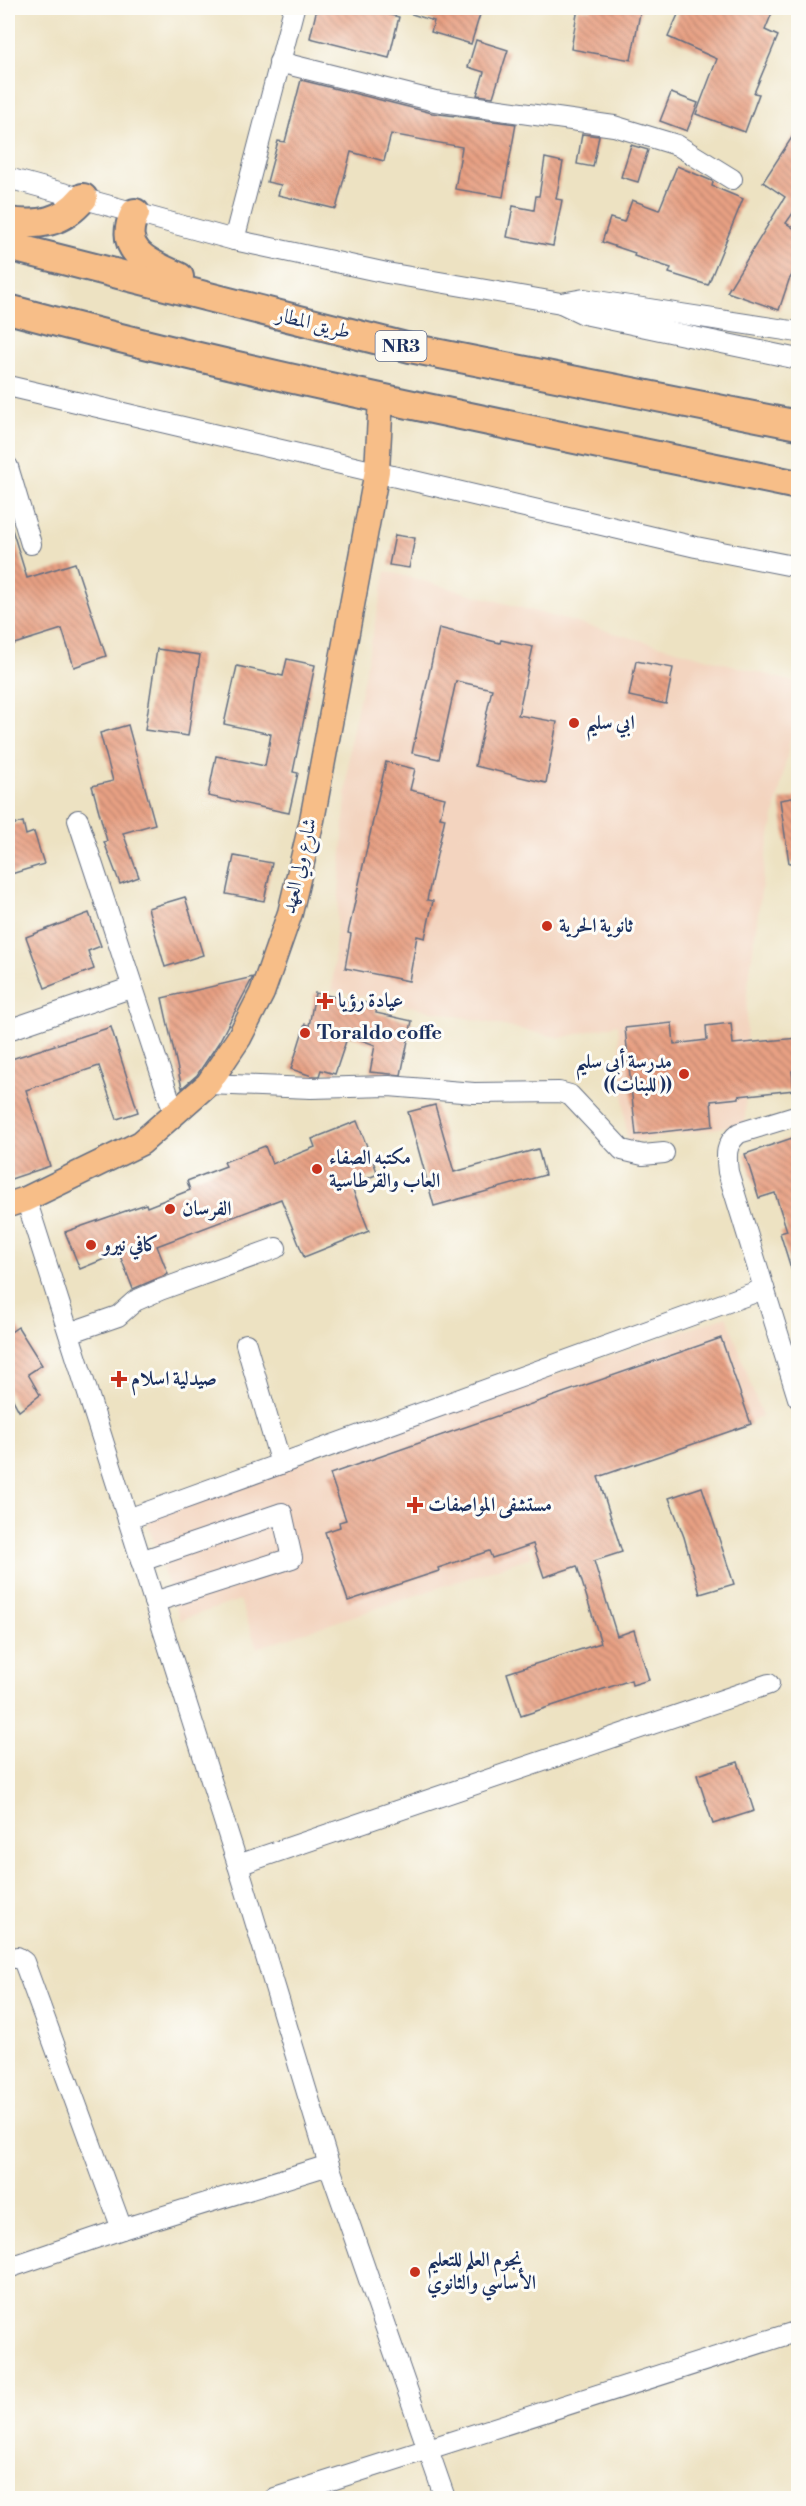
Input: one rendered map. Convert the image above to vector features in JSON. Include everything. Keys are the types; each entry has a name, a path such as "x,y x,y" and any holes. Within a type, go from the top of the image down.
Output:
{"highway":[{"path":"8,222 31,225 55,220 66,214 83,198"},
{"path":"135,213 130,235 135,251 141,258 238,304"},
{"name":"طريق المطار","path":"8,246 410,348 798,425"},
{"path":"8,309 82,329 381,398 798,485"}],"main road":[{"name":"شارع ولي العهد","path":"17,1202 141,1143 208,1084 239,1038 262,993 290,913 312,820 376,471 381,398"}],"street":[{"path":"234,240 294,8"},
{"path":"279,62 435,101 614,126 678,145 732,179"},
{"path":"8,178 234,240 387,273 561,303 584,314 798,359"},
{"path":"561,303 584,299 798,332"},
{"path":"8,386 696,547 798,567"},
{"path":"8,466 31,544"},
{"path":"78,820 174,1113"},
{"path":"8,1030 133,987"},
{"path":"208,1084 311,1088 389,1086 474,1093 558,1092 570,1095 622,1150 643,1155 664,1153"},
{"path":"798,1115 739,1133 731,1139 725,1153 728,1172 764,1289 794,1369 798,1398"},
{"path":"17,1202 69,1333 238,1865 329,2164 445,2499"},
{"path":"69,1333 118,1316 135,1301 160,1290 276,1248"},
{"path":"128,1519 764,1289"},
{"path":"246,1344 281,1464"},
{"path":"141,1561 282,1513 292,1558 154,1602"},
{"path":"238,1865 769,1684"},
{"path":"8,1959 16,1957 24,1962 122,2229"},
{"path":"8,2268 122,2229 329,2164"},
{"path":"275,2499 798,2331"}],"shaded area":[{"path":"386,571 798,683 798,704 766,855 747,993 745,1124 627,1142 618,1024 561,1038 332,990 350,743"},
{"path":"727,1316 762,1417 517,1511 531,1557 257,1648 240,1600 180,1620 145,1516"}],"building":[{"path":"317,8 363,8 399,17 389,58 310,38"},
{"path":"402,8 482,8 471,44 431,32 434,21 402,11"},
{"path":"578,8 590,10 590,8 641,8 631,60 571,49"},
{"path":"681,8 774,8 765,30 778,36 754,93 759,94 745,132 696,114 717,59 668,37"},
{"path":"476,40 508,50 493,97 477,95 484,72 468,67"},
{"path":"301,80 432,113 516,124 503,197 455,189 462,147 391,134 384,161 351,152 336,209 278,195 281,185 267,182 278,141 285,142"},
{"path":"671,93 698,103 687,131 660,121"},
{"path":"798,128 798,206 786,223 798,231 798,265 789,280 779,310 727,292 785,197 763,182"},
{"path":"582,134 599,136 593,167 577,164"},
{"path":"631,145 648,150 638,182 621,177"},
{"path":"545,158 563,162 556,199 562,200 553,246 507,237 513,206 534,210 536,196 539,196"},
{"path":"677,166 712,181 712,186 743,199 708,285 669,273 671,268 634,256 635,253 602,242 610,218 624,222 632,200 659,210"},
{"path":"8,526 11,526 27,578 75,563 106,656 74,667 62,629 8,646"},
{"path":"395,535 415,538 409,568 389,565"},
{"path":"439,628 500,643 501,640 533,647 518,715 557,722 546,783 475,766 492,689 456,681 439,759 412,753"},
{"path":"157,649 200,655 188,736 145,730"},
{"path":"287,659 315,665 293,772 298,773 289,813 208,796 216,756 265,766 271,734 224,724 237,666 283,676"},
{"path":"636,661 673,668 666,704 629,696"},
{"path":"128,725 155,824 123,833 139,877 120,884 104,842 107,841 92,786 113,781 100,733"},
{"path":"386,762 415,769 410,790 445,798 440,817 445,818 427,900 433,901 425,938 417,936 409,981 345,968 351,934 348,933"},
{"path":"798,797 798,863 789,863 780,800"},
{"path":"23,822 26,835 34,832 44,864 8,875 8,826"},
{"path":"234,856 272,863 264,901 226,894"},
{"path":"185,897 203,955 165,967 148,908"},
{"path":"89,913 101,946 88,951 94,969 45,988 26,937"},
{"path":"253,977 219,1042 197,1075 182,1088 162,998"},
{"path":"315,993 377,1005 376,1013 412,1021 401,1075 370,1072 375,1045 348,1035 335,1074 321,1070 319,1076 312,1076 291,1069 305,1024 309,1026"},
{"name":"مدرسة أبي سليم ((للبنات ))","path":"672,1023 674,1044 707,1040 706,1026 731,1023 733,1044 798,1038 798,1070 792,1071 794,1090 711,1101 713,1126 636,1135 625,1028"},
{"path":"111,1027 138,1112 117,1119 99,1066 26,1090 50,1166 8,1180 8,1060"},
{"path":"435,1105 454,1172 538,1149 545,1175 434,1206 408,1112"},
{"path":"357,1121 378,1174 351,1185 369,1231 304,1257 281,1199 157,1246 168,1274 133,1289 119,1253 80,1269 65,1232 146,1204 147,1207 190,1190 187,1181 226,1166 224,1162 265,1146 272,1164 315,1147 312,1139"},
{"path":"798,1136 798,1280 795,1281 780,1233 787,1231 775,1193 759,1198 745,1154"},
{"path":"18,1327 42,1365 28,1374 40,1395 19,1411 8,1390 8,1334"},
{"path":"721,1338 751,1424 598,1477 622,1552 594,1561 617,1636 634,1630 649,1680 632,1685 631,1680 521,1716 507,1673 601,1643 577,1566 544,1577 533,1544 492,1558 489,1551 438,1568 439,1571 348,1601 325,1532 340,1527 339,1522 346,1520 330,1474"},
{"path":"702,1487 734,1584 700,1594 684,1537 669,1498"},
{"path":"738,1762 754,1811 713,1824 697,1775"}],"place":[{"name":"ابي سليم","path":"574,723"},
{"name":"ثانوية الحرية","path":"547,926"},
{"name":"عيادة رؤيا","path":"325,1001"},
{"name":"Toraldo coffe","path":"305,1033"},
{"name":"مدرسة أبي سليم ((للبنات ))","path":"684,1074"},
{"name":"مكتبه الصفاء العاب والقرطاسية","path":"317,1169"},
{"name":"الفرسان","path":"170,1209"},
{"name":"كافي نيرو","path":"91,1245"},
{"name":"صيدلية اسلام","path":"119,1379"},
{"name":"مستشفى المواصفات","path":"415,1505"},
{"name":"نجوم العلم للتعليم الأساسي والثانوي","path":"415,2272"}]}
